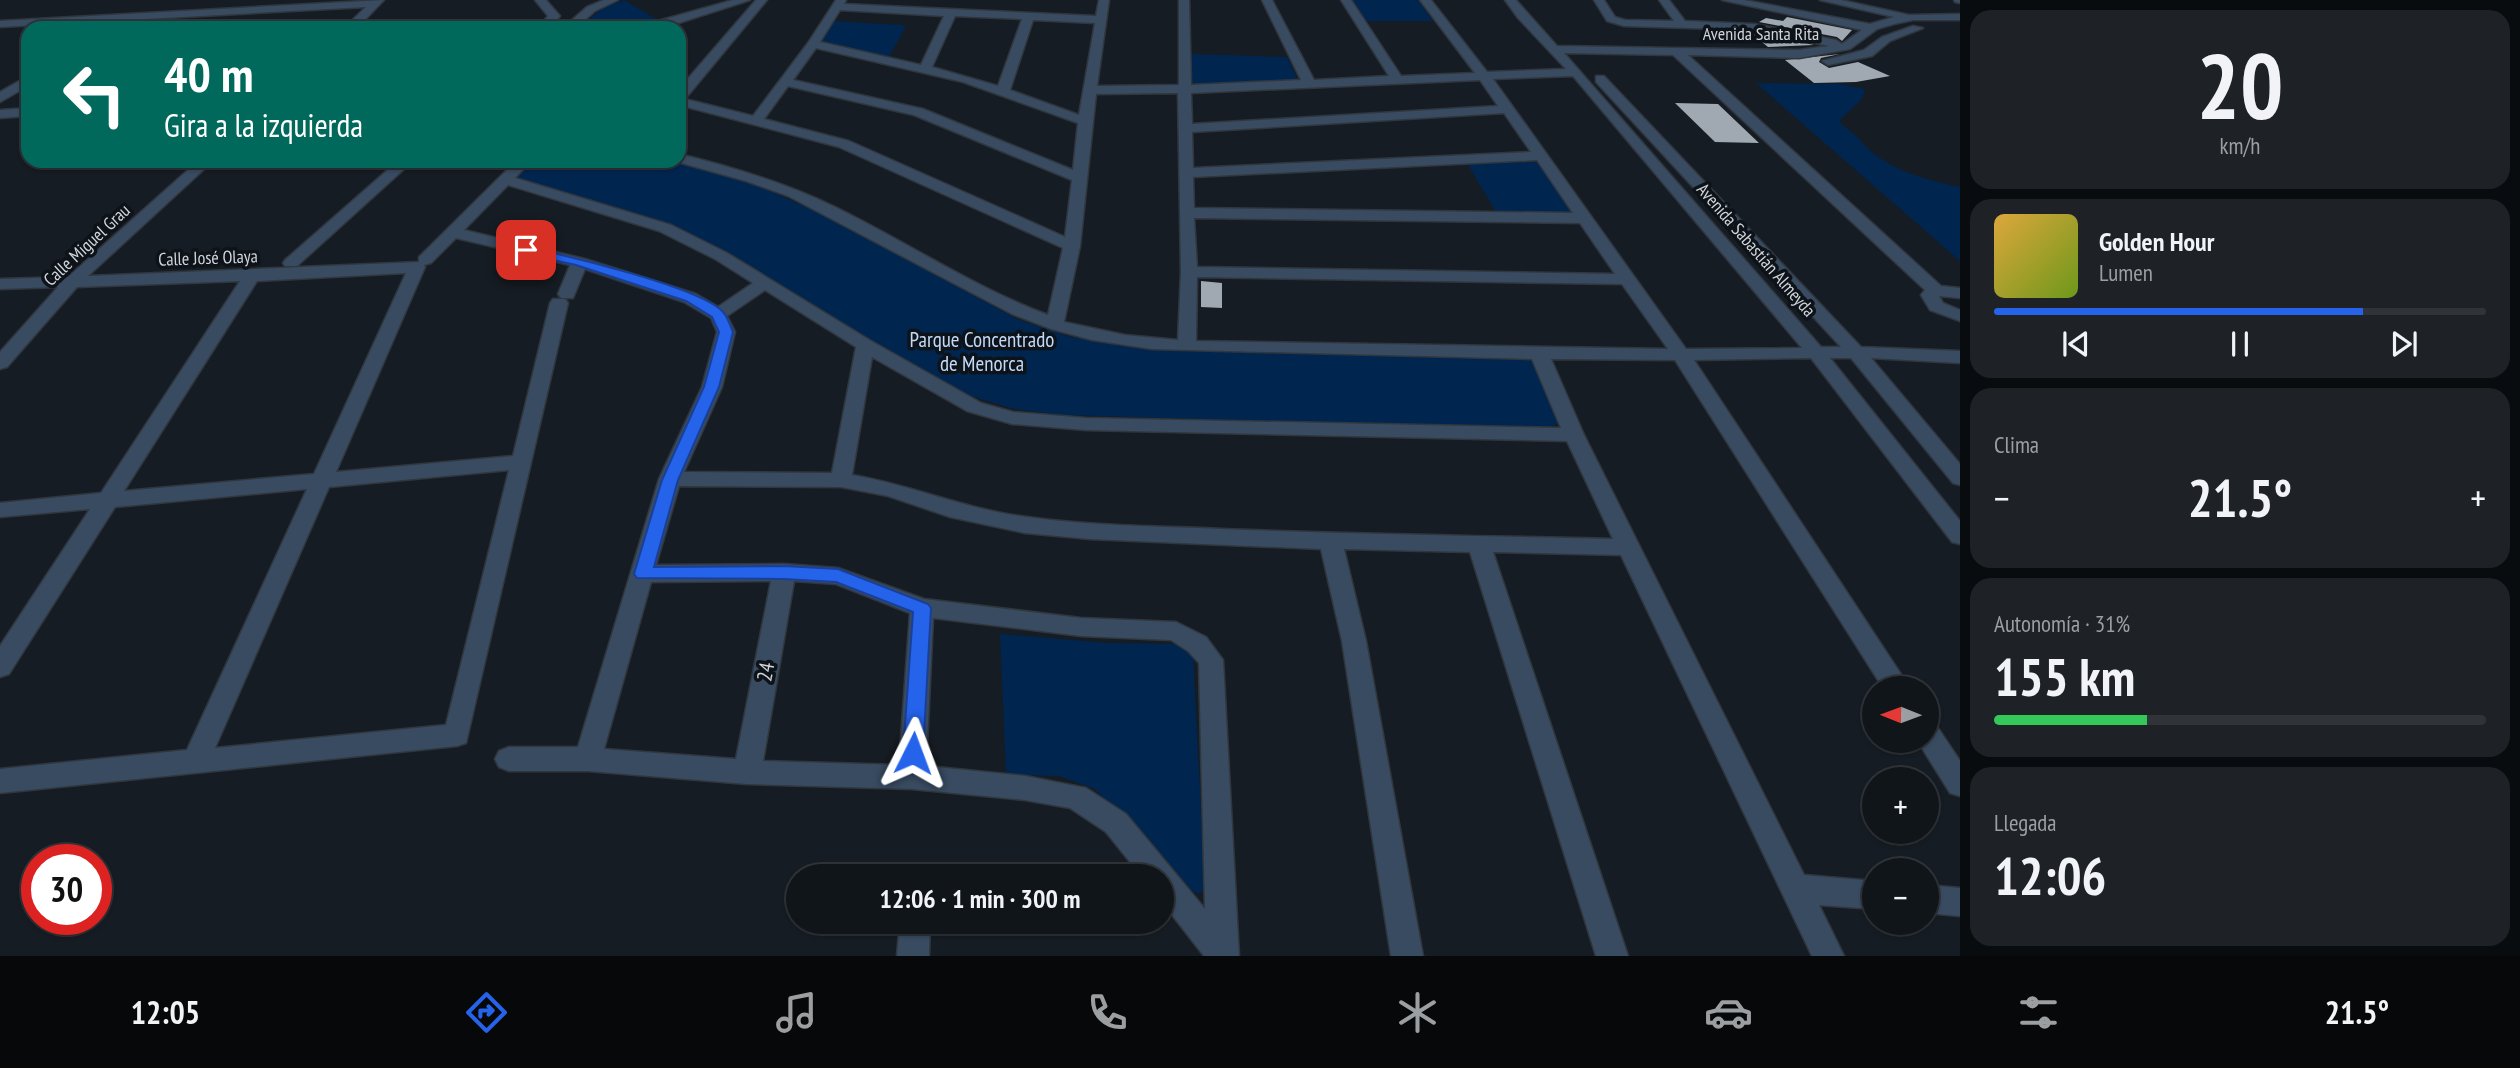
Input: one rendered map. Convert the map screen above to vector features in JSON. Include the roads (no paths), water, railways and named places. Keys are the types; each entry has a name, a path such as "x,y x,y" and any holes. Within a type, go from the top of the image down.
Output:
{"street":[{"path":"540,0 554,16 550,21"},
{"path":"577,21 591,9 613,0"},
{"path":"1055,324 1072,246 1085,121 1092,90 1104,0"},
{"path":"1184,0 1188,344"},
{"path":"1267,0 1309,83"},
{"path":"1346,0 1398,80"},
{"path":"1425,0 1508,109 1681,355 1890,676"},
{"name":"Avenida Sabastián Almeyda","path":"1510,0 1568,56 1855,351 1960,478"},
{"path":"1599,0 1615,21 1754,27 1868,53"},
{"path":"1664,0 1682,25"},
{"path":"1825,0 1913,17"},
{"path":"54,21 378,1"},
{"path":"357,21 378,1"},
{"path":"1730,1 1754,27"},
{"path":"1730,1 1871,29"},
{"path":"669,21 750,2"},
{"path":"686,89 750,2"},
{"path":"756,121 839,4 951,13 1101,20"},
{"path":"119,21 141,6"},
{"path":"926,68 951,13"},
{"path":"1003,90 1028,16"},
{"name":"Avenida Santa Rita","path":"1092,90 1185,89 1484,76 1568,56 1771,55 1826,52 1846,47 1871,29 1913,17 1960,17"},
{"path":"0,24 21,23"},
{"name":"Avenida Santa Rita","path":"1681,56 1816,62 1845,60 1868,53 1886,39 1907,30 1960,24"},
{"name":"Avenida Sabastián Almeyda","path":"1559,35 1568,56 1818,355 1960,536"},
{"path":"813,44 926,68 1003,90 1085,121"},
{"path":"1681,56 1936,291 1960,293"},
{"path":"786,82 918,112 1080,179"},
{"path":"0,98 21,84"},
{"path":"686,101 844,144 1072,246"},
{"path":"1185,128 1508,109"},
{"path":"0,114 21,112"},
{"path":"1185,173 1541,156"},
{"path":"686,160 743,174 794,193 1024,314 1098,336 1188,344 1539,353 1818,355 1855,351 1960,357"},
{"name":"Calle Miguel Grau","path":"0,363 71,283 198,168"},
{"path":"291,263 398,168"},
{"path":"195,763 421,263 517,168"},
{"path":"506,180 665,228 721,256 864,345 974,407 1012,418 1086,424 1574,435"},
{"path":"1186,213 1583,218"},
{"path":"451,232 579,262 690,298 718,314 726,332 712,387 670,480 588,759"},
{"path":"0,781 457,735 563,299 579,262"},
{"name":"Calle José Olaya","path":"0,284 252,276 421,263"},
{"path":"1189,272 1627,279"},
{"path":"0,667 252,276"},
{"path":"718,314 763,284"},
{"path":"1936,291 1930,295 1936,306 1960,316"},
{"path":"841,480 864,345"},
{"path":"1539,353 1574,435 1828,956"},
{"path":"0,510 522,461"},
{"path":"670,480 841,480 891,489 950,510 1025,525 1090,531 1331,541 1629,547"},
{"path":"1331,541 1354,641 1407,956"},
{"path":"1479,545 1612,956"},
{"path":"643,574 784,572 838,576 922,608 1081,627 1176,631 1197,644 1211,660 1222,955"},
{"name":"24","path":"747,772 784,572"},
{"path":"912,777 922,608"},
{"path":"1939,752 1960,784"},
{"path":"509,759 588,759 747,772 912,777 1076,796 1116,823 1151,864"},
{"path":"1797,889 1862,894"},
{"path":"1174,893 1222,955"},
{"path":"1939,900 1960,901"},
{"path":"913,956 914,934"}],"park label":[{"name":"Parque Concentrado de Menorca","path":"982,352"}]}
